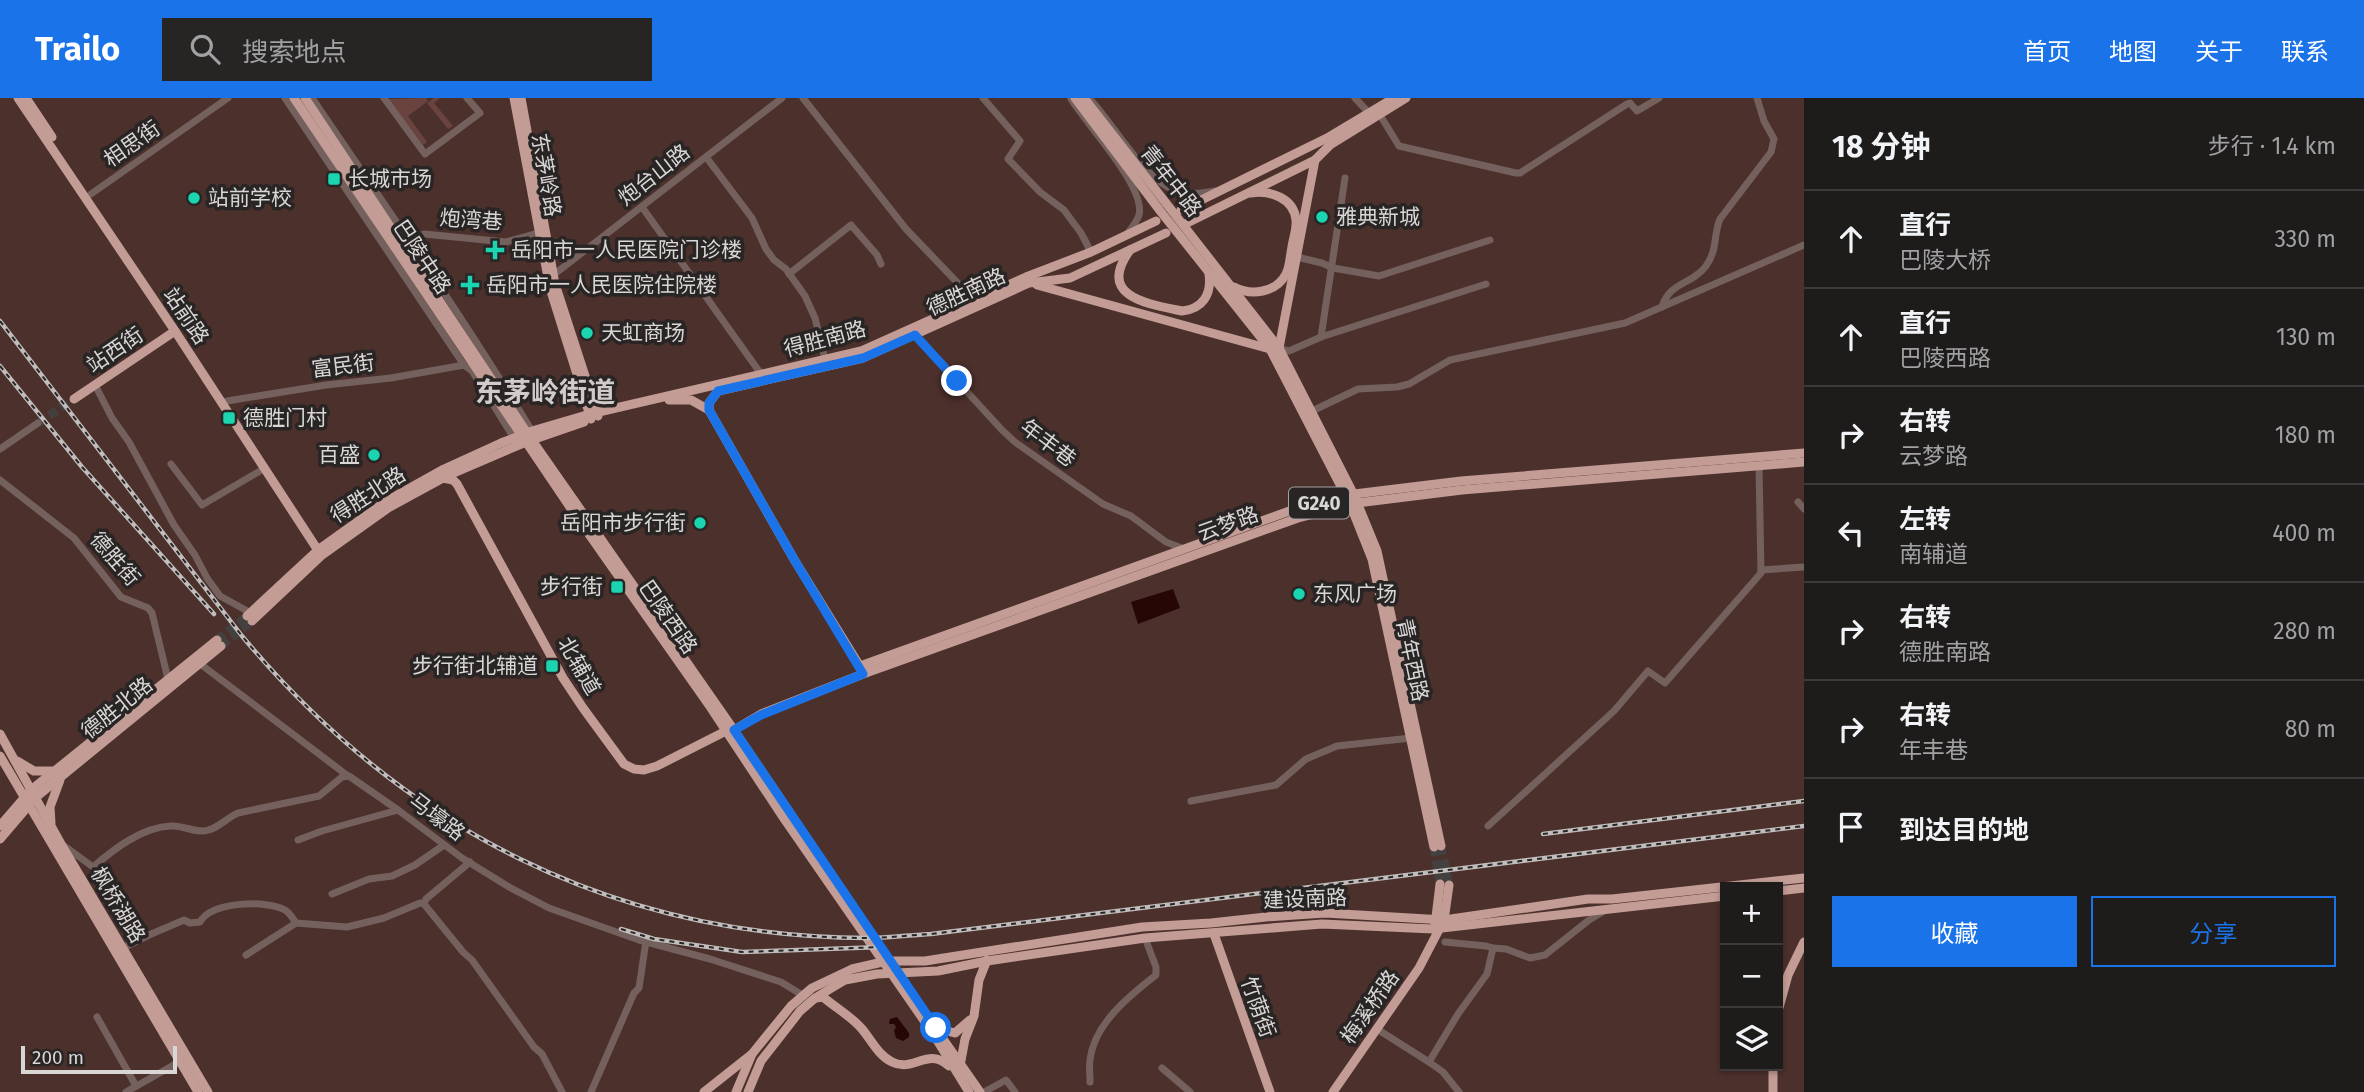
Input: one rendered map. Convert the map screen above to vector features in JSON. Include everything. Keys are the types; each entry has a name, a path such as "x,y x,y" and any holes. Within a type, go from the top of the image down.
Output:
{"main road":[{"name":"站前路","path":"18,98 322,551"},
{"name":"站前路","path":"26,98 227,401 322,551"},
{"name":"巴陵中路","path":"294,98 526,436"},
{"name":"巴陵中路","path":"304,98 407,245 526,436"},
{"name":"东茅岭路","path":"514,98 539,233 594,416"},
{"name":"东茅岭路","path":"521,98 551,277"},
{"name":"青年中路","path":"1073,98 1209,273"},
{"path":"1181,210 1326,138 1394,98"},
{"path":"1187,223 1315,160 1331,145 1406,98"},
{"name":"青年中路","path":"1092,99 1229,285"},
{"path":"1029,283 1274,348 1297,257 1315,160"},
{"path":"1229,285 1255,293 1264,292 1281,281 1287,273 1296,225 1290,205 1278,196 1259,192 1242,195"},
{"name":"得胜南路","path":"443,478 526,436 594,416 861,351 1026,277 1091,253 1156,221"},
{"name":"德胜南路","path":"709,410 709,403 718,391 863,358 1029,283 1070,278 1166,233"},
{"path":"1130,250 1119,268 1121,288 1133,299 1157,306 1182,311 1196,308 1206,299 1210,288 1209,273"},
{"name":"青年西路","path":"1209,273 1274,348 1352,499 1372,559 1438,847 1377,551 1352,499 1310,412 1274,348 1229,285"},
{"name":"站西街","path":"74,399 175,331"},
{"name":"得胜南路","path":"594,416 678,398 691,400 709,410"},
{"path":"709,410 795,561 862,670"},
{"name":"得胜北路","path":"250,617 322,551 385,502 468,458 501,443 526,436"},
{"name":"巴陵西路","path":"526,436 730,731 958,1069"},
{"name":"G240","path":"862,670 1295,509 1461,481 1804,453"},
{"path":"457,484 457,478 468,458"},
{"name":"云梦路","path":"730,731 862,670 1352,499 1804,462"},
{"path":"431,476 453,480 457,484"},
{"path":"322,551 388,508 443,478"},
{"name":"北辅道","path":"457,484 563,678 624,764 634,769 651,768 730,731"},
{"name":"德胜北路","path":"30,798 199,663 219,643 169,679"},
{"path":"51,825 50,807 58,774 169,679"},
{"name":"枫桥湖路","path":"0,734 30,798 186,1066 208,1092"},
{"name":"枫桥湖路","path":"0,755 51,825 123,948 198,1092"},
{"path":"13,758 34,771 58,774"},
{"path":"0,826 30,798"},
{"path":"0,839 30,798"},
{"name":"建设南路","path":"752,1054 791,1006 813,988 852,969 887,961 925,961 1142,927 1266,917 1325,914 1439,924 1588,899 1612,900 1804,878"},
{"path":"1439,924 1445,885"},
{"path":"1783,890 1804,888"},
{"name":"建设南路","path":"747,1092 761,1061 800,1012 815,998 845,980 877,974 938,971 987,961 1145,938 1322,924 1439,924 1720,897"},
{"name":"梅溪桥路","path":"1333,1092 1419,968 1439,924"},
{"name":"竹荫街","path":"1214,934 1270,1092"},
{"path":"1779,1008 1788,975 1804,942"},
{"path":"969,1092 958,1069 974,1016 979,980 987,961 986,950"},
{"path":"815,998 823,997 861,1028 879,1052 892,1063 906,1066 929,1058 942,1059 958,1069 982,1092"},
{"path":"906,1066 930,1049 934,1030 955,1032 974,1016"},
{"path":"704,1092 752,1054"},
{"path":"736,1092 752,1054"},
{"path":"1773,1071 1773,1092"}],"street":[{"name":"相思街","path":"91,194 228,98"},
{"path":"285,98 503,420 507,432 501,443"},
{"path":"312,98 407,245"},
{"path":"381,99 425,153 480,113 467,98"},
{"name":"炮台山路","path":"551,277 782,98"},
{"path":"803,98 906,229 974,300"},
{"path":"984,98 1020,141 1008,159 1040,192 1064,209 1091,253"},
{"path":"1073,98 1085,121 1128,177 1138,196 1139,215 1127,236"},
{"path":"1355,98 1369,113"},
{"path":"1380,115 1399,146 1520,173 1627,104 1630,103 1637,111 1659,98"},
{"path":"1662,307 1670,291 1702,272 1716,245 1716,231 1720,219 1771,152 1774,139 1764,121 1757,98"},
{"path":"1092,99 1159,181 1179,192 1188,193 1200,194 1226,188"},
{"path":"330,152 332,167"},
{"path":"706,157 752,218 765,249 805,296 815,318 825,359"},
{"path":"1321,337 1345,178"},
{"path":"354,201 356,190"},
{"path":"642,207 761,374"},
{"path":"789,274 850,225 877,255 881,264"},
{"name":"炮湾巷","path":"407,245 424,234 506,242 539,233"},
{"path":"1297,257 1322,262 1333,268 1379,276 1490,240"},
{"path":"1310,412 1358,389 1409,384 1450,360 1615,326 1804,245"},
{"path":"1274,348 1290,351 1321,337 1486,284"},
{"name":"年丰巷","path":"915,335 1015,442 1104,504 1131,516 1166,542 1184,549"},
{"name":"富民街","path":"227,401 464,365"},
{"path":"95,385 174,525 220,596 250,617"},
{"path":"503,420 526,436"},
{"path":"0,449 38,423"},
{"path":"171,464 202,505 265,468"},
{"path":"1488,826 1614,712 1648,671 1665,683 1761,573 1759,466"},
{"name":"德胜街","path":"0,481 74,538 121,597 148,608 152,613 169,679"},
{"path":"1760,570 1804,567"},
{"name":"马壕路","path":"199,663 444,845 509,887 550,908 646,942 781,982 804,996"},
{"path":"1191,801 1276,785 1307,759 1337,746 1411,738"},
{"path":"61,844 93,867 130,839 171,826 205,831 238,813 319,796 342,777 349,776"},
{"path":"298,840 398,810"},
{"path":"332,894 369,879 391,876 415,865 444,845"},
{"path":"424,904 426,899 470,862"},
{"path":"246,955 296,923 347,927 384,918 420,903 424,904 463,953 472,960 534,1047 542,1054 562,1092"},
{"path":"123,948 184,920 190,923 200,922 203,917 228,905 285,910 296,923"},
{"path":"1445,942 1506,949 1530,958 1545,955 1605,909"},
{"path":"1090,1082 1090,1060 1098,1035 1122,1004 1156,975 1156,967 1145,938"},
{"path":"591,1092 634,993 639,988 646,942"},
{"path":"1429,1062 1458,1014 1487,974 1493,948"},
{"path":"97,1017 136,1086"},
{"path":"1377,1029 1443,1072 1459,1092"},
{"path":"126,1092 186,1066"},
{"path":"1162,1068 1190,1092"},
{"path":"982,1092 1006,1080 1015,1092"}],"shaded area":[{"path":"0,98 1804,98 1804,1092 0,1092"},
{"path":"426,98 428,101 408,116 427,142 423,145 388,99"},
{"path":"434,98 440,98 434,103 453,126 448,129 427,103"},
{"path":"1173,589 1180,608 1138,624 1131,602"},
{"path":"897,1017 909,1033 909,1037 903,1041 896,1038 894,1024 889,1024 890,1019"}],"tunnel":[{"path":"38,423 74,399"},
{"path":"217,640 247,616"},
{"path":"221,646 252,621"},
{"path":"1441,846 1449,885"},
{"path":"1434,847 1440,884"}],"railway":[{"path":"0,321 242,636 305,704 372,764 444,816 520,859 601,893 685,918 774,933 867,938 931,934 1804,826"},
{"path":"0,366 82,467 214,614"},
{"path":"1543,834 1804,801"},
{"path":"621,929 654,939 742,952 882,947"}],"place":[{"name":"长城市场","path":"334,179"},
{"name":"站前学校","path":"194,198"},
{"name":"雅典新城","path":"1322,217"},
{"name":"岳阳市一人民医院门诊楼","path":"495,250"},
{"name":"岳阳市一人民医院住院楼","path":"470,285"},
{"name":"天虹商场","path":"587,333"},
{"name":"德胜门村","path":"229,418"},
{"name":"百盛","path":"374,455"},
{"name":"岳阳市步行街","path":"700,523"},
{"name":"步行街","path":"617,587"},
{"name":"东风广场","path":"1299,594"},
{"name":"步行街北辅道","path":"552,666"}],"district":[{"name":"东茅岭街道","path":"545,392"}],"route":[{"path":"936,1028 734,730 761,715 863,674 740,467 709,410 709,403 718,391 863,358 915,335 957,381"}]}
